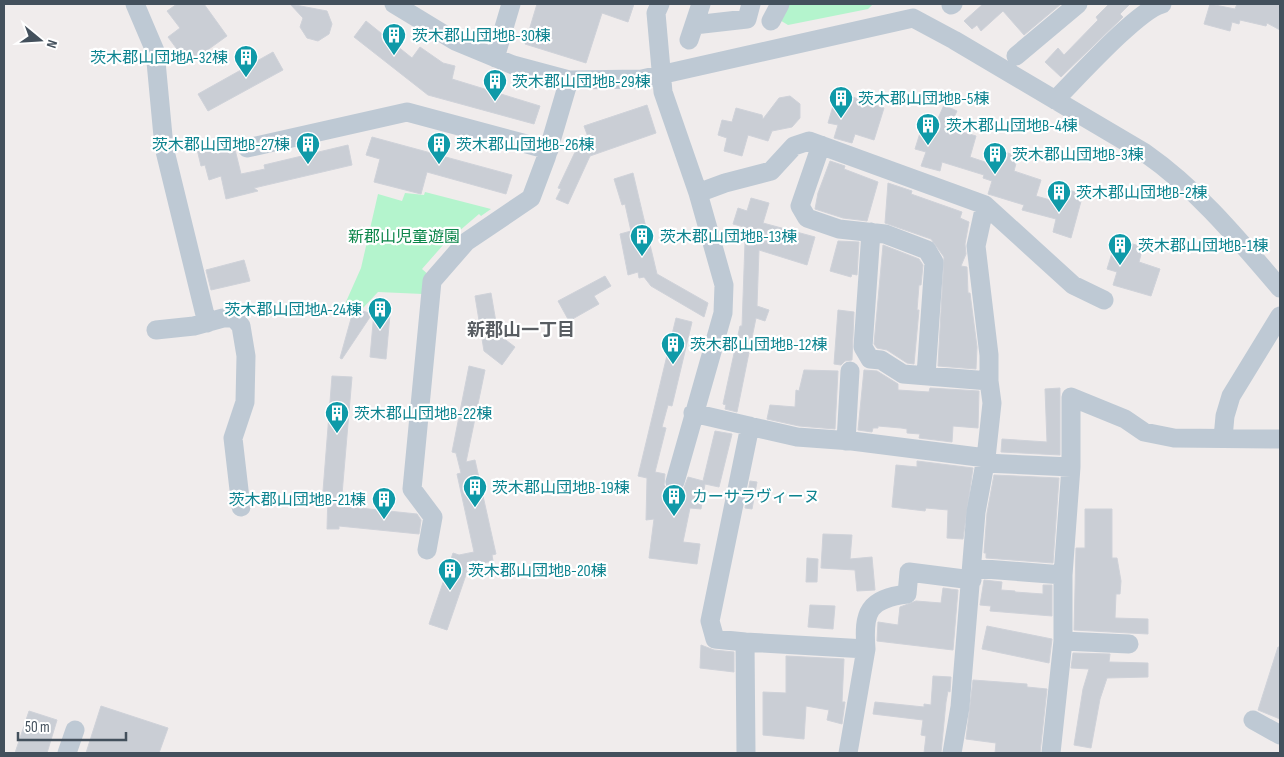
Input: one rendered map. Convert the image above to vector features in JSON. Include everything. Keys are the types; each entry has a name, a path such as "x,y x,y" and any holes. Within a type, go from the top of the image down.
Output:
{"street":[{"path":"135,4 155,51 164,147 207,322"},
{"path":"394,4 455,42 512,65 569,80 642,79 913,11 1055,100 1145,153 1172,172 1222,221 1280,288"},
{"path":"495,58 512,4"},
{"path":"660,4 656,13 663,92 698,193 724,285 722,313 675,482"},
{"path":"701,4 691,32 746,19 751,4"},
{"path":"771,21 780,4"},
{"path":"1016,56 1078,4"},
{"path":"1055,100 1154,5"},
{"path":"427,550 433,517 412,489 432,280 466,242 531,198 549,150 569,80"},
{"path":"247,148 407,112 549,150"},
{"path":"698,193 724,183 771,171 794,146 809,141 985,205 1073,285 1104,300"},
{"path":"821,146 800,206 807,218 840,229 885,234 927,250 934,262 926,375"},
{"path":"952,753 960,707 976,512 986,461 992,403 989,381 989,355 976,246 985,205"},
{"path":"871,232 863,347 870,359 881,360 903,374 989,381"},
{"path":"1223,438 1225,416 1231,396 1280,316"},
{"path":"156,330 234,318 241,326 246,356 245,402 233,438 240,507"},
{"path":"846,441 850,371"},
{"path":"1051,753 1063,641 1063,576 1072,467 1071,396 1125,419 1144,432 1174,438 1280,439"},
{"path":"693,413 797,438 846,441 986,461 1072,467"},
{"path":"750,426 710,621 714,639 866,649"},
{"path":"848,753 866,649 864,623 872,607 888,596 907,594 909,572 1063,576"},
{"path":"1063,641 1129,644"},
{"path":"745,642 746,753"},
{"path":"1253,720 1280,735"},
{"path":"68,753 75,730"}],"green space":[{"path":"786,4 873,4 868,9 788,25 778,19"},
{"name":"新郡山児童遊園","path":"425,192 491,209 481,216 479,214 444,244 422,269 430,276 423,294 378,292 362,309 345,304 361,268 378,194 402,201 405,193 424,195"}],"building":[{"path":"177,4 204,4 227,36 188,64 168,37 180,28 167,11"},
{"path":"290,4 327,11 332,24 329,34 318,41 307,38 300,27 303,18"},
{"path":"537,4 634,4 628,22 602,13 586,63 525,44"},
{"path":"983,4 1061,4 1024,35 1003,11 981,31 977,25 972,29 964,21"},
{"path":"1109,4 1130,4 1120,14 1123,17 1061,77 1045,62 1058,48 1064,55 1098,20 1096,17"},
{"path":"1210,4 1235,9 1237,4 1280,4 1280,30 1267,23 1266,26 1240,20 1239,24 1232,22 1230,31 1204,24"},
{"path":"366,21 412,58 420,47 443,63 455,66 452,79 540,106 534,124 428,95 354,37"},
{"name":"茨木郡山団地A-32棟","path":"273,52 283,70 208,111 198,94"},
{"path":"847,95 884,108 874,140 855,134 852,143 834,138 838,125 828,123 833,106 843,109"},
{"path":"790,96 800,104 800,118 792,127 772,131 768,141 748,135 742,156 724,151 727,138 718,135 722,120 732,122 736,108 762,115 763,119 779,98"},
{"path":"647,105 656,133 590,156 568,204 556,199 561,189 558,188 576,150 585,143 584,139 588,137 584,126"},
{"path":"944,105 957,111 949,128 976,136 970,157 997,166 1001,151 1018,156 1014,171 1041,180 1036,196 1061,203 1065,189 1083,194 1071,238 1053,232 1056,219 1022,210 1024,205 988,194 992,181 983,178 984,175 942,162 940,171 921,166 926,152 915,149 920,133 930,136 934,123 936,123"},
{"path":"232,137 241,174 265,169 264,165 348,145 352,165 254,188 258,191 226,199 221,176 209,180 205,165 201,166 197,149 214,146 213,142"},
{"name":"茨木郡山団地B-26棟","path":"372,137 512,175 506,194 427,172 421,194 374,182 380,159 366,155"},
{"path":"830,161 845,166 844,169 878,182 867,221 843,218 815,209 818,193"},
{"name":"茨木郡山団地B-13棟","path":"633,173 657,274 708,303 704,317 651,286 644,277 639,278 638,272 628,275 620,234 631,231 625,204 622,205 614,179"},
{"path":"888,183 912,191 911,194 962,212 960,218 969,222 965,244 966,254 961,266 967,267 968,293 970,293 977,347 976,369 938,366 944,257 931,239 885,223"},
{"path":"751,198 769,203 763,223 815,237 807,265 759,250 757,306 769,310 765,321 756,318 737,412 725,409 726,405 723,404 740,326 742,326 745,242 740,240 744,227 733,224 738,208 747,211"},
{"path":"838,241 859,242 857,275 852,274 851,277 830,271"},
{"path":"1126,242 1143,247 1139,262 1160,269 1151,296 1113,285 1117,272 1107,269 1112,253 1122,255"},
{"path":"883,245 919,259 923,265 921,285 919,285 917,310 919,310 914,364 907,363 887,350 877,348 874,344"},
{"path":"244,260 250,281 211,290 206,270"},
{"path":"605,276 611,286 594,296 599,304 569,321 558,301"},
{"path":"491,293 498,334 515,347 502,365 484,351 475,296"},
{"name":"茨木郡山団地A-24棟","path":"375,301 391,303 386,359 370,357"},
{"path":"354,308 372,314 342,359 340,358"},
{"path":"838,310 854,312 852,360 845,361 841,365 834,364"},
{"path":"676,318 692,322 672,406 668,405 662,427 666,428 655,472 665,474 664,485 672,493 683,490 688,477 703,481 715,431 732,434 719,487 705,484 701,509 690,508 683,542 700,544 697,564 649,558 654,519 646,520 647,478 638,476"},
{"path":"469,366 485,370 466,462 475,460 496,554 492,555 493,561 469,566 447,630 429,624 453,553 459,555 474,552 457,474 461,473 456,453 452,452"},
{"path":"804,370 838,371 835,429 799,426 767,419 770,405 795,407 796,390 799,391"},
{"path":"864,370 877,371 898,384 898,390 929,392 930,388 979,391 978,428 953,426 952,442 919,438 920,434 907,433 907,429 901,428 878,426 878,428 873,428 872,432 858,430"},
{"path":"332,376 352,377 341,506 417,514 421,520 419,534 339,526 339,529 327,529 328,492 323,491"},
{"path":"1060,388 1060,455 1001,452 1002,439 1047,442 1045,389"},
{"path":"917,461 973,468 963,539 947,538 948,510 926,508 925,511 892,507 896,465 917,467"},
{"path":"994,475 1059,478 1053,563 986,558 986,553 984,553 987,513"},
{"path":"750,481 757,482 752,509 745,508"},
{"path":"1085,509 1112,509 1112,558 1117,558 1121,581 1120,594 1116,594 1115,618 1148,619 1148,634 1074,630 1076,548 1085,548"},
{"path":"823,534 852,535 850,559 872,557 875,590 857,591 855,570 821,568"},
{"path":"807,558 818,559 817,582 806,582"},
{"path":"984,580 1002,582 1001,590 1015,592 1043,594 1043,585 1052,585 1052,616 990,611 991,606 980,605"},
{"path":"943,588 958,590 953,650 877,641 878,622 898,625 900,607 916,601 941,603"},
{"path":"810,605 835,606 833,629 808,627"},
{"path":"987,626 1052,639 1049,663 982,649"},
{"path":"701,645 714,650 734,652 734,672 700,668"},
{"path":"1278,647 1280,647 1280,719 1258,710"},
{"path":"1073,653 1110,654 1109,662 1148,663 1148,677 1107,678 1100,699 1091,748 1074,745 1083,689 1089,669 1071,668"},
{"path":"786,656 844,659 842,702 845,702 842,724 827,720 829,710 806,706 804,739 763,735 763,692 786,693"},
{"path":"933,676 951,677 950,692 948,691 946,702 941,753 924,753 926,736 921,735 923,720 873,714 875,702 924,707 924,704 931,705"},
{"path":"973,680 1027,684 1027,687 1047,689 1040,753 995,753 996,743 966,739"},
{"path":"101,706 168,728 159,753 86,753"},
{"path":"29,711 57,720 47,753 15,753"}],"place":[{"name":"茨木郡山団地B-30棟","path":"394,56"},
{"name":"茨木郡山団地A-32棟","path":"246,78"},
{"name":"茨木郡山団地B-29棟","path":"495,102"},
{"name":"茨木郡山団地B-5棟","path":"841,119"},
{"name":"茨木郡山団地B-4棟","path":"928,146"},
{"name":"茨木郡山団地B-27棟","path":"308,165"},
{"name":"茨木郡山団地B-26棟","path":"439,165"},
{"name":"茨木郡山団地B-3棟","path":"995,175"},
{"name":"茨木郡山団地B-2棟","path":"1059,213"},
{"name":"茨木郡山団地B-13棟","path":"642,257"},
{"name":"茨木郡山団地B-1棟","path":"1120,266"},
{"name":"茨木郡山団地A-24棟","path":"380,330"},
{"name":"茨木郡山団地B-12棟","path":"673,365"},
{"name":"茨木郡山団地B-22棟","path":"337,434"},
{"name":"茨木郡山団地B-19棟","path":"475,508"},
{"name":"カーサラヴィーヌ","path":"674,517"},
{"name":"茨木郡山団地B-21棟","path":"384,520"},
{"name":"茨木郡山団地B-20棟","path":"450,591"}],"district":[{"name":"新郡山一丁目","path":"521,330"}]}
